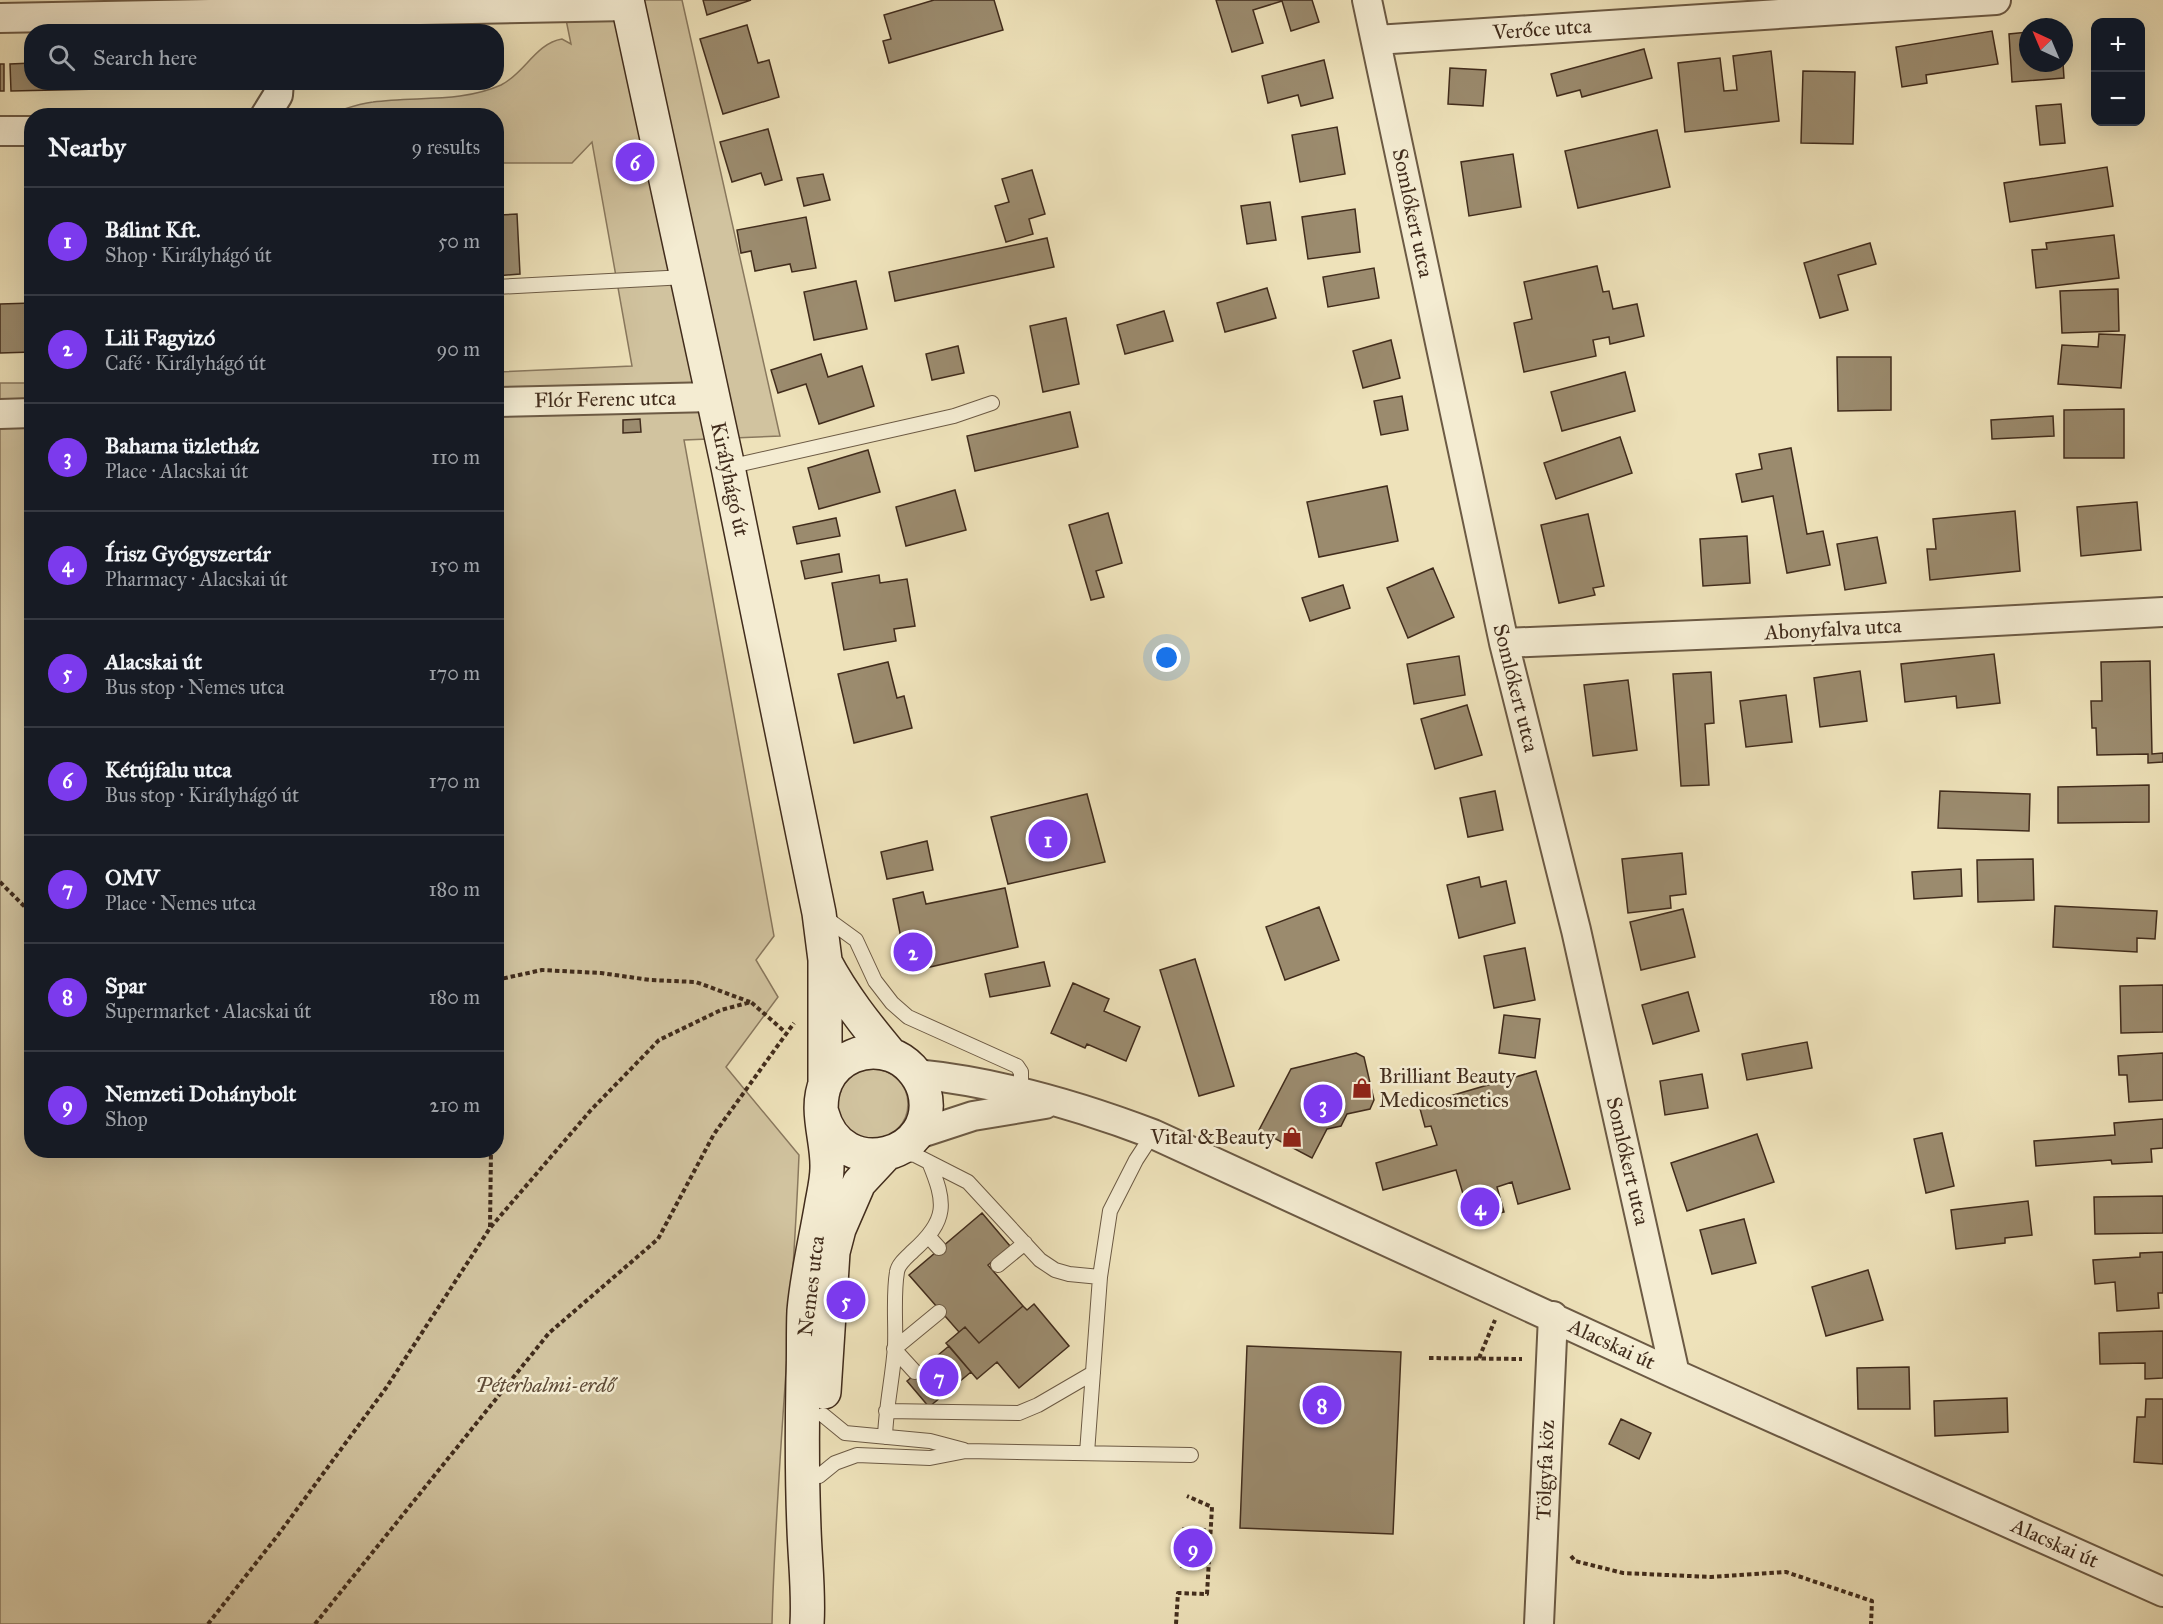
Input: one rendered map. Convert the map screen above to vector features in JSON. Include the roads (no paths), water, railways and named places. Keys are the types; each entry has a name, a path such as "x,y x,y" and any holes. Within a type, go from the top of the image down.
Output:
{"street":[{"path":"0,0 0,18 280,22 628,3"},
{"name":"Somlókert utca","path":"1367,0 1504,643 1576,930 1675,1374"},
{"name":"Verőce utca","path":"1376,40 1996,0"},
{"name":"Királyhágó út","path":"628,3 728,466 819,913 825,960 824,1099"},
{"path":"270,108 278,90"},
{"path":"0,131 24,131"},
{"name":"Flór Ferenc utca","path":"504,402 713,396"},
{"path":"0,414 24,414"},
{"name":"Abonyfalva utca","path":"1504,643 1874,628 2163,612"},
{"name":"Királyhágó út","path":"825,960 855,1010 891,1054"},
{"path":"871,1052 891,1054 905,1062 916,1074 924,1091 925,1109 923,1118 906,1151 867,1156 849,1150 834,1138 825,1122 824,1099 836,1068 852,1057 871,1052"},
{"name":"Alacskai út","path":"916,1074 949,1077 1059,1102 1092,1111 1153,1134 1675,1374 2163,1592"},
{"name":"Nemes utca","path":"807,1624 802,1467 804,1310 827,1168 824,1099"},
{"name":"Alacskai út","path":"906,1151 973,1116 1059,1102"},
{"name":"Nemes utca","path":"805,1545 819,1476 833,1252 839,1230 859,1183 906,1151"},
{"name":"Tölgyfa köz","path":"1539,1624 1553,1316"}],"lane":[{"path":"504,287 686,277"},
{"path":"728,466 954,416 992,403"},
{"path":"819,913 856,940 875,981 892,1003 908,1017 1017,1066 1020,1071 1021,1094"},
{"path":"1087,1453 1100,1277 1110,1211 1136,1160 1153,1134"},
{"path":"885,1437 894,1349 897,1270 904,1259 929,1237 939,1219 941,1197 906,1151"},
{"path":"906,1151 968,1182 1040,1260 1055,1270 1069,1274 1100,1277"},
{"path":"929,1237 939,1248"},
{"path":"998,1265 1025,1243"},
{"path":"894,1349 939,1312"},
{"path":"894,1349 915,1372"},
{"path":"886,1411 1019,1413 1038,1405 1093,1373"},
{"path":"940,1400 950,1412"},
{"path":"823,1415 846,1433 930,1441 966,1451"},
{"path":"819,1476 835,1463 857,1455 930,1458 966,1451 1191,1455"}],"place":[{"name":"Kétújfalu utca","path":"635,162"},
{"name":"Bálint Kft.","path":"1048,839"},
{"name":"Lili Fagyizó","path":"913,952"},
{"name":"Brilliant Beauty Medicosmetics","path":"1362,1088"},
{"name":"Bahama üzletház","path":"1323,1104"},
{"name":"Vital &Beauty","path":"1292,1137"},
{"name":"Írisz Gyógyszertár","path":"1480,1207"},
{"name":"Alacskai út","path":"846,1300"},
{"name":"OMV","path":"939,1377"},
{"name":"Spar","path":"1322,1405"},
{"name":"Nemzeti Dohánybolt","path":"1193,1548"}],"park label":[{"name":"Péterhalmi-erdő","path":"545,1385"}]}
